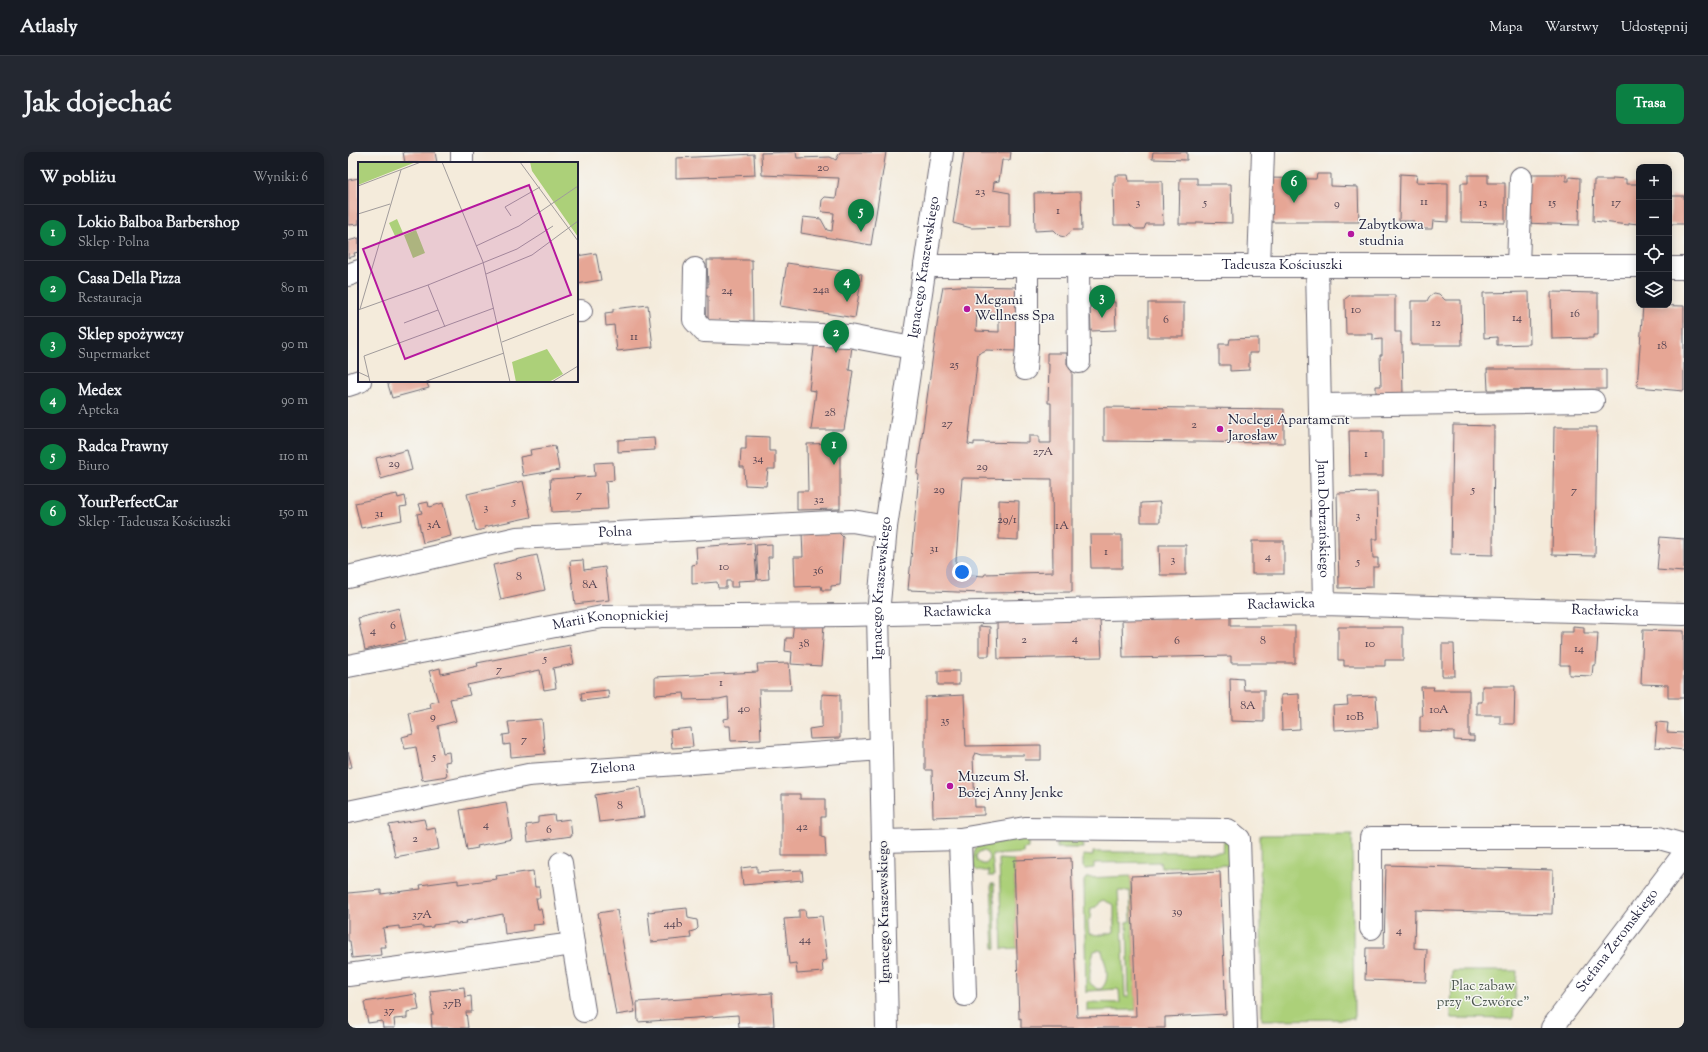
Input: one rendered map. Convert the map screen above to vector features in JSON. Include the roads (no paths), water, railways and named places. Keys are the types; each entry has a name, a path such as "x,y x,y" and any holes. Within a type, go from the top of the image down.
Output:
{"street":[{"name":"Ignacego Kraszewskiego","path":"887,1028 878,614 886,527 942,152"},
{"path":"1259,266 1263,152"},
{"path":"1518,266 1521,178"},
{"name":"Tadeusza Kościuszki","path":"925,266 1636,266"},
{"path":"1025,369 1027,347 1027,266"},
{"path":"1078,266 1079,362"},
{"name":"Jana Dobrzańskiego","path":"1317,266 1324,604"},
{"path":"1672,268 1684,268"},
{"path":"695,269 694,320 704,331 849,336 912,348"},
{"path":"348,275 358,272"},
{"path":"348,385 358,382"},
{"path":"1320,405 1593,401"},
{"name":"Polna","path":"348,577 518,538 852,521 886,527"},
{"name":"Racławicka","path":"878,614 1324,604 1684,614"},
{"name":"Marii Konopnickiej","path":"348,666 602,617 878,614"},
{"name":"Zielona","path":"348,812 528,775 881,749"},
{"path":"883,841 960,839 1025,828 1228,830 1239,839 1245,1028"},
{"path":"1371,928 1371,838 1660,838 1684,845"},
{"path":"960,839 965,995"},
{"name":"Stefana Żeromskiego","path":"1552,1028 1684,854"},
{"path":"561,863 584,1011"},
{"path":"348,975 573,944"}],"place":[{"name":"YourPerfectCar","path":"1294,203"},
{"name":"Radca Prawny","path":"861,232"},
{"name":"Zabytkowa studnia","path":"1351,234"},
{"name":"Medex","path":"847,302"},
{"name":"Megami Wellness Spa","path":"967,309"},
{"name":"Sklep spożywczy","path":"1102,318"},
{"name":"Casa Della Pizza","path":"836,353"},
{"name":"Noclegi Apartament Jarosław","path":"1220,429"},
{"name":"Lokio Balboa Barbershop","path":"834,465"},
{"name":"Muzeum Sł. Bożej Anny Jenke","path":"950,786"}],"park label":[{"name":"Plac zabaw przy \"Czwórce\"","path":"1483,996"}]}
